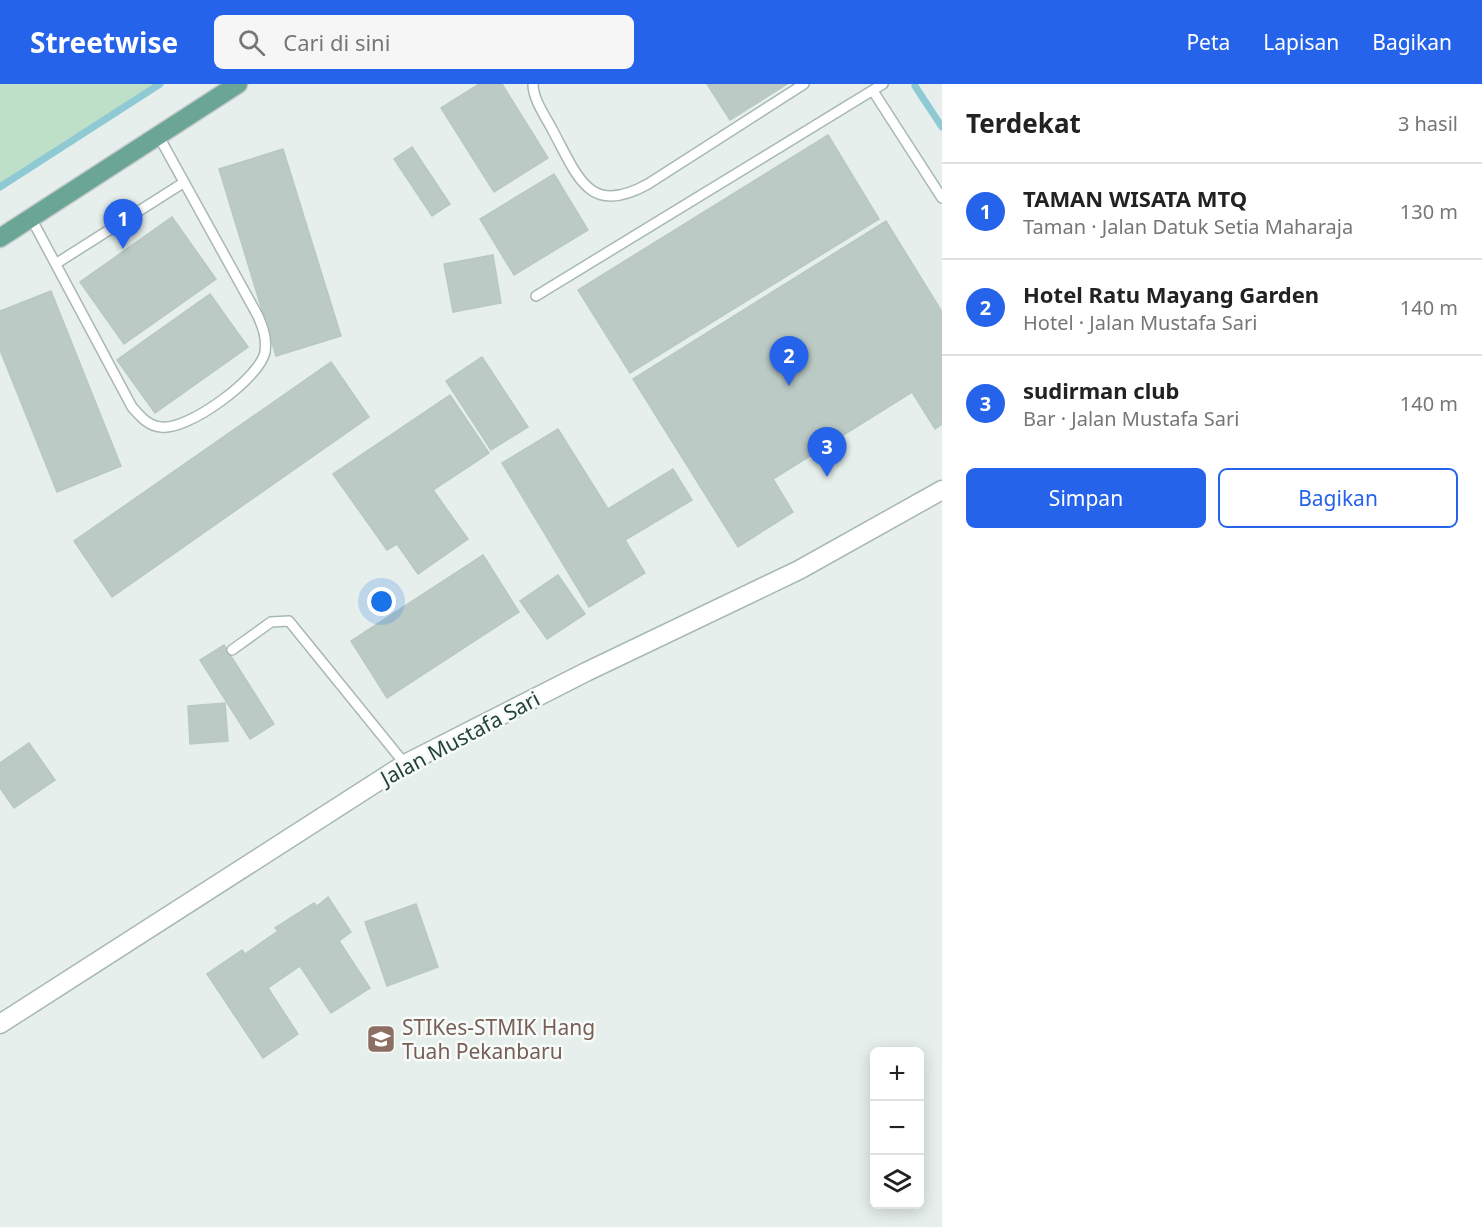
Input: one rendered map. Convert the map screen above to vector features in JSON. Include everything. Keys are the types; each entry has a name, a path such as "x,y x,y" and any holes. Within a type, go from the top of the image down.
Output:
{"main road":[{"path":"0,238 238,84"}],"street":[{"name":"Jalan Mustafa Sari","path":"0,1024 405,764 576,677 799,570 942,490"}],"lane":[{"path":"533,84 537,101 576,173 592,192 612,198 629,195 648,184 804,84"},
{"path":"536,296 883,84"},
{"path":"873,91 942,198"},
{"path":"31,218 132,406 143,420 160,428 178,426 209,408 256,371 265,354 266,337 258,316 158,135"},
{"path":"57,263 183,183"},
{"path":"232,650 271,622 290,621 405,764"}],"green space":[{"path":"0,84 160,84 0,187"}],"building":[{"path":"479,84 502,84 548,158 494,192 441,108"},
{"path":"707,84 787,84 730,120"},
{"path":"828,135 879,219 630,373 578,290"},
{"path":"412,147 450,204 432,216 394,159"},
{"path":"283,149 341,336 276,356 219,169"},
{"path":"554,174 588,230 514,275 480,219"},
{"path":"172,217 216,279 124,344 80,282"},
{"path":"886,221 942,312 942,424 935,429 912,392 773,479 793,512 738,547 633,379"},
{"path":"493,255 501,303 453,312 444,264"},
{"path":"51,291 121,466 57,492 0,350 0,311"},
{"path":"210,294 248,347 155,413 117,360"},
{"path":"482,357 528,427 491,450 446,381"},
{"path":"331,362 369,417 112,597 74,541"},
{"path":"450,395 489,453 433,490 468,539 418,574 397,544 387,550 333,474"},
{"path":"558,429 608,509 673,469 692,500 625,540 645,573 589,607 502,463"},
{"path":"483,555 519,612 387,698 351,641"},
{"path":"558,575 585,614 547,639 520,601"},
{"path":"224,645 274,724 250,739 200,660"},
{"path":"225,703 228,741 190,744 188,706"},
{"path":"29,743 55,780 14,808 0,788 0,763"},
{"path":"328,897 351,932 339,941 370,988 331,1013 300,966 268,988 298,1034 263,1058 207,974 242,950 245,954 278,931 275,928 314,903 317,906"},
{"path":"416,904 438,967 387,986 365,922"}],"waterway":[{"path":"0,187 160,84"},
{"path":"915,86 942,127"}],"place":[{"name":"TAMAN WISATA MTQ","path":"123,249"},
{"name":"Hotel Ratu Mayang Garden","path":"789,386"},
{"name":"sudirman club","path":"827,477"},
{"name":"STIKes-STMIK Hang Tuah Pekanbaru","path":"381,1039"}]}
